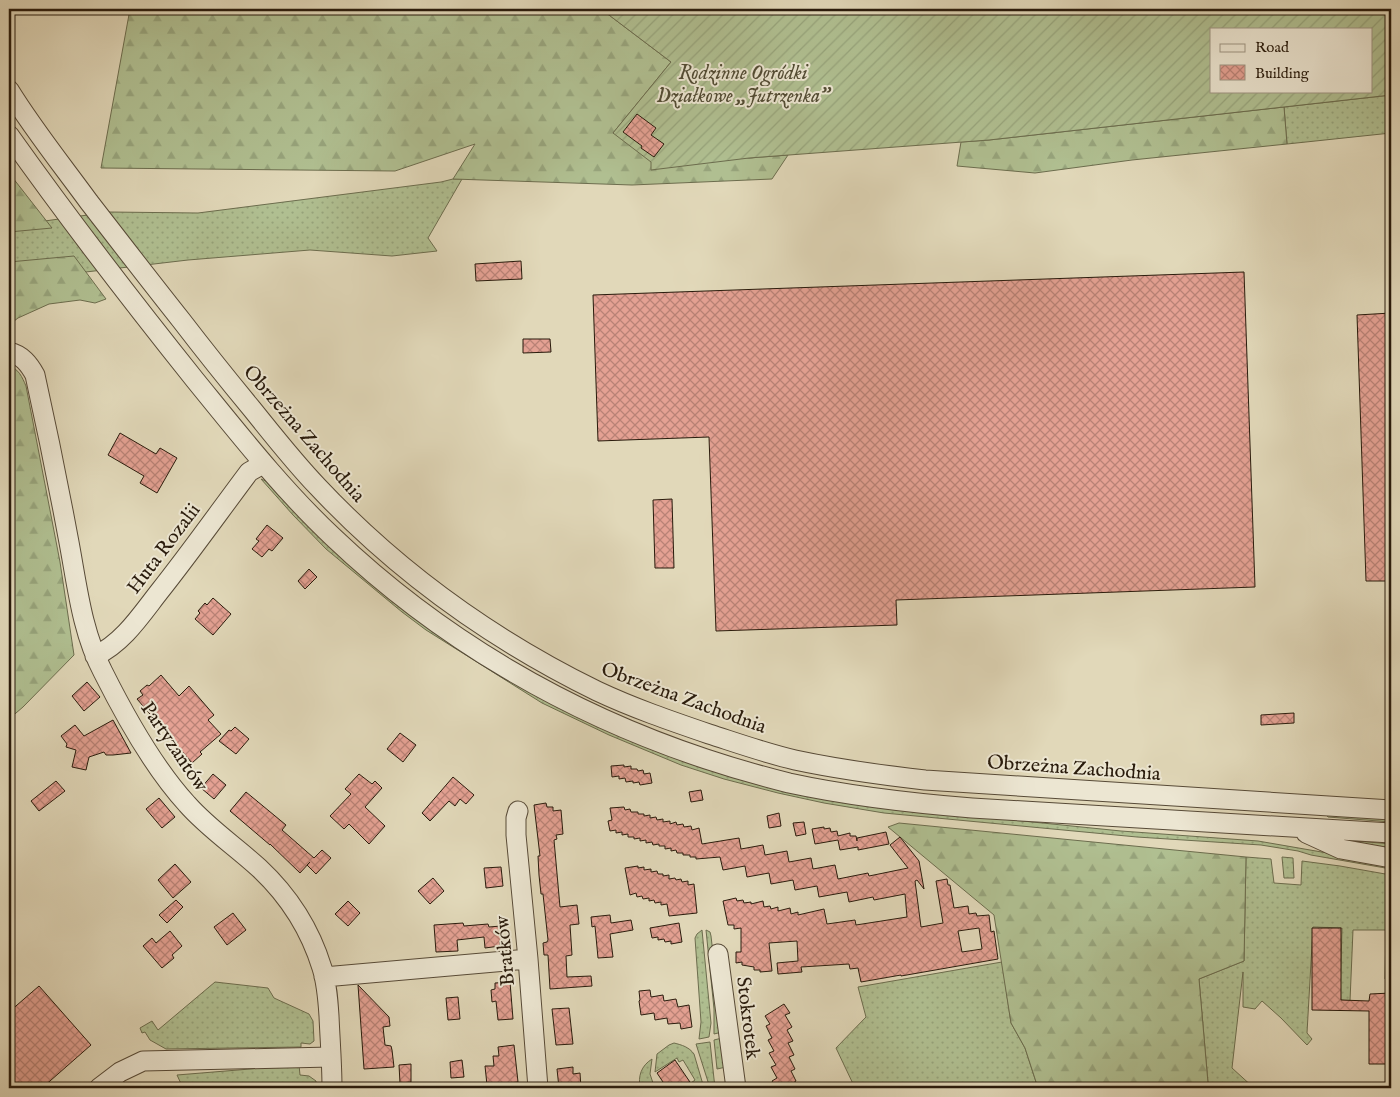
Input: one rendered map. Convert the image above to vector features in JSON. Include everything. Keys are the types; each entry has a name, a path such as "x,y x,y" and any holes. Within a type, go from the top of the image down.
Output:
{"street":[{"name":"Obrzeżna Zachodnia","path":"9,90 55,156 147,278 273,435 317,486 392,558 433,590 530,655 598,691 648,712 747,747 796,760 883,775 954,782 1391,810"},
{"path":"9,134 32,168 120,285 263,464 299,504 334,538 416,607 493,660 585,711 637,734 739,770 789,783 876,798 924,804 1391,833"},
{"name":"Partyzantów","path":"9,352 23,358 35,375 84,620 95,656 111,688 146,748 173,788 200,818 258,867 285,895 300,917 310,936 324,976 327,991 332,1088"},
{"name":"Huta Rozalii","path":"95,656 103,652 132,626 249,472 263,464"},
{"name":"Bratków","path":"518,811 516,835 538,1088"},
{"path":"1296,828 1341,849 1391,858"},
{"name":"Stokrotek","path":"718,954 736,1088"},
{"path":"324,976 528,959"},
{"path":"100,1088 120,1072 143,1061 331,1057"}],"green space":[{"path":"130,9 601,9 671,62 613,133 749,158 788,155 772,179 632,185 453,179 475,144 395,171 101,168"},
{"name":"Rodzinne Ogródki Działkowe „Jutrzenka”","path":"601,9 1391,9 1391,95 989,140 749,158 651,170 651,162 613,133 671,62"},
{"path":"1391,95 1391,133 1287,144 1284,107"},
{"path":"1284,107 1287,144 1132,160 1035,173 957,166 961,142"},
{"path":"9,173 52,228 9,232"},
{"path":"462,179 428,238 437,251 392,256 310,250 188,260 9,281 9,226 109,212 198,213"},
{"path":"74,256 106,299 95,303 80,300 49,304 18,318 9,325 9,262"},
{"path":"9,366 18,371 26,386 60,562 74,655 9,719"},
{"path":"261,479 268,482 528,690 865,805 923,813 1258,841 1391,864 1391,869 1261,845 1137,837 884,813 778,793 724,779 681,765 609,735 542,703 426,630 326,549"},
{"path":"1325,814 1391,819 1391,822 1328,817"},
{"path":"899,823 1246,857 1244,961 1199,979 1208,1083 1206,1088 1038,1088 1025,1048 1011,1023 994,915 888,827"},
{"path":"1345,840 1391,844 1391,850 1346,842"},
{"path":"1246,857 1271,859 1274,883 1301,885 1302,861 1391,875 1391,979 1385,979 1386,930 1353,930 1350,1001 1340,1000 1342,928 1313,927 1307,1033 1312,1039 1307,1045 1262,1001 1255,1009 1243,1007 1243,972 1232,1068 1254,1088 1206,1088 1208,1083 1199,979 1244,961"},
{"path":"1282,857 1293,858 1294,878 1284,878"},
{"path":"702,930 711,1023 709,1037 699,1039 701,1022 695,938"},
{"path":"706,930 710,932 711,936 722,1032 714,1034 714,1009"},
{"path":"1002,962 1011,1023 1025,1048 1038,1088 855,1088 836,1048 866,1017 858,987"},
{"path":"215,982 268,988 274,998 309,1014 313,1021 314,1041 310,1044 301,1043 301,1047 166,1049 150,1040 145,1032 142,1033 140,1028 152,1021 158,1030"},
{"path":"722,1038 726,1067 717,1069 714,1040"},
{"path":"710,1042 715,1088 710,1088 696,1044"},
{"path":"674,1043 688,1048 694,1054 704,1088 694,1088 691,1083 695,1080 683,1060 679,1062 677,1058 655,1072 657,1054"},
{"path":"652,1059 650,1074 653,1083 652,1088 640,1088 639,1079 641,1072"},
{"path":"299,1065 300,1075 309,1076 316,1081 316,1088 183,1088 177,1075"}],"building":[{"path":"637,114 656,128 651,135 664,144 654,157 623,132"},
{"path":"521,261 522,279 476,281 475,264"},
{"path":"1244,272 1255,587 896,600 897,625 716,631 709,437 598,441 593,295"},
{"path":"1391,313 1391,581 1366,581 1357,315"},
{"path":"523,339 550,339 551,352 523,353"},
{"path":"120,433 156,454 160,448 177,458 157,493 140,483 144,476 108,455"},
{"path":"672,499 674,568 655,568 653,500"},
{"path":"267,525 283,538 272,551 269,549 262,557 252,549 259,541 256,539"},
{"path":"309,569 317,577 305,589 298,581"},
{"path":"213,598 231,614 213,635 195,619 200,613 198,611"},
{"path":"161,675 179,696 189,686 214,715 208,720 221,734 200,752 202,754 192,763 137,699 143,695 140,691"},
{"path":"87,682 100,697 84,711 72,696"},
{"path":"1294,713 1294,723 1261,725 1261,715"},
{"path":"113,720 131,753 106,755 104,752 89,757 86,770 72,767 76,750 66,747 67,744 61,736 75,725 84,736"},
{"path":"235,727 249,739 236,754 219,741 229,730 231,731"},
{"path":"400,733 416,745 403,762 387,749"},
{"path":"624,765 624,767 631,766 631,769 637,769 638,771 643,770 644,774 650,773 652,783 640,785 639,782 626,782 625,778 619,779 619,776 612,777 611,766"},
{"path":"213,774 226,785 214,799 201,788"},
{"path":"359,774 372,784 375,781 382,788 365,807 385,826 369,844 349,824 344,829 330,816 351,794 345,789"},
{"path":"453,777 474,795 466,804 460,799 455,806 449,801 430,821 422,813"},
{"path":"56,781 65,791 39,811 31,801"},
{"path":"701,790 703,800 691,802 689,792"},
{"path":"246,792 286,825 282,830 314,858 322,850 331,858 316,874 307,865 300,873 270,844 230,811"},
{"path":"159,798 175,817 162,828 146,809"},
{"path":"546,803 547,807 553,807 553,811 561,810 563,834 556,835 557,839 554,840 560,907 577,905 579,924 570,925 572,955 566,956 567,977 591,976 592,986 550,989 548,955 544,955 543,943 548,940 539,875 538,856 540,856 534,805"},
{"path":"624,807 625,810 630,809 631,812 638,812 638,814 644,814 644,816 650,815 650,818 663,819 663,822 670,821 670,824 676,822 677,825 683,824 684,827 691,826 692,830 699,828 702,844 739,838 741,849 763,845 765,855 787,851 789,862 811,858 813,869 835,865 838,879 868,873 869,876 908,868 890,845 900,837 919,861 924,889 917,880 915,881 921,927 943,923 936,881 947,879 948,885 950,885 954,908 968,906 969,914 976,913 977,916 989,915 991,932 994,931 998,959 861,982 858,968 850,969 849,964 801,967 802,972 778,974 777,963 798,961 797,941 769,943 772,971 760,972 760,970 754,970 754,967 742,965 742,962 736,963 736,952 741,952 741,928 734,929 734,925 728,925 723,901 736,898 737,901 743,900 744,903 751,902 751,904 763,901 764,907 770,906 771,909 778,907 778,911 790,908 791,914 798,912 798,915 824,909 827,924 855,920 856,925 907,917 905,894 874,900 873,897 849,902 847,892 819,897 817,886 795,890 793,880 771,884 769,873 747,877 745,866 723,870 720,857 696,859 696,857 690,857 690,855 677,853 676,850 671,851 671,848 665,849 665,846 659,846 659,844 646,843 646,840 640,841 640,838 628,837 628,834 622,835 622,832 616,833 616,830 610,831 608,821 612,820 610,808","holes":["979,928 982,949 962,952 958,931"]},
{"path":"779,813 781,826 769,828 767,816"},
{"path":"804,822 806,834 796,836 793,823"},
{"path":"824,827 824,829 830,828 831,832 837,831 838,836 850,833 850,836 856,836 857,841 857,838 886,832 889,844 858,850 858,847 840,850 838,840 815,844 812,829"},
{"path":"175,864 191,882 173,898 158,880"},
{"path":"638,866 638,868 644,867 644,870 651,869 651,872 657,871 658,874 663,874 663,876 669,875 669,879 681,879 682,882 688,881 688,885 694,884 697,913 669,916 667,904 661,905 661,902 649,901 649,898 637,897 636,893 630,895 625,868"},
{"path":"501,867 503,886 486,888 484,868"},
{"path":"433,878 444,891 430,904 418,891"},
{"path":"176,900 183,907 167,923 159,915"},
{"path":"348,901 360,913 348,926 335,914"},
{"path":"233,913 246,930 227,945 214,927"},
{"path":"610,915 611,923 631,920 633,930 610,934 613,957 598,958 595,926 592,927 591,917"},
{"path":"463,923 464,926 488,924 489,927 501,926 503,942 500,942 500,946 485,948 484,937 457,940 458,951 436,952 434,925"},
{"path":"679,923 682,942 671,944 671,941 658,940 658,937 652,938 650,928"},
{"path":"1312,928 1341,928 1341,1000 1369,1001 1370,994 1391,993 1391,1064 1369,1064 1369,1011 1312,1010"},
{"path":"170,931 182,946 172,955 174,958 162,968 143,946 152,938 156,943"},
{"path":"510,982 513,1019 498,1020 496,1001 492,1002 491,990 495,989 495,983"},
{"path":"358,985 389,1017 390,1026 383,1027 385,1045 391,1046 394,1067 364,1069"},
{"path":"39,986 91,1045 42,1088 9,1088 9,1012"},
{"path":"650,990 651,997 663,995 664,1001 676,999 678,1007 689,1005 692,1027 681,1029 680,1023 668,1024 667,1018 655,1020 654,1013 641,1015 639,991"},
{"path":"458,997 460,1019 448,1020 446,998"},
{"path":"784,1004 790,1013 785,1015 792,1027 787,1030 793,1041 788,1043 794,1055 789,1057 795,1069 791,1071 796,1081 793,1083 796,1088 776,1088 772,1081 777,1078 771,1067 776,1065 769,1053 774,1051 768,1040 772,1038 766,1026 770,1024 765,1016"},
{"path":"569,1008 573,1044 556,1045 552,1009"},
{"path":"514,1045 518,1082 487,1085 485,1066 494,1066 493,1056 499,1056 498,1047"},
{"path":"462,1060 464,1077 451,1078 450,1062"},
{"path":"675,1060 694,1088 667,1088 657,1073"},
{"path":"411,1064 411,1082 400,1083 399,1065"},
{"path":"573,1067 573,1074 580,1073 581,1088 559,1088 557,1069"}]}
